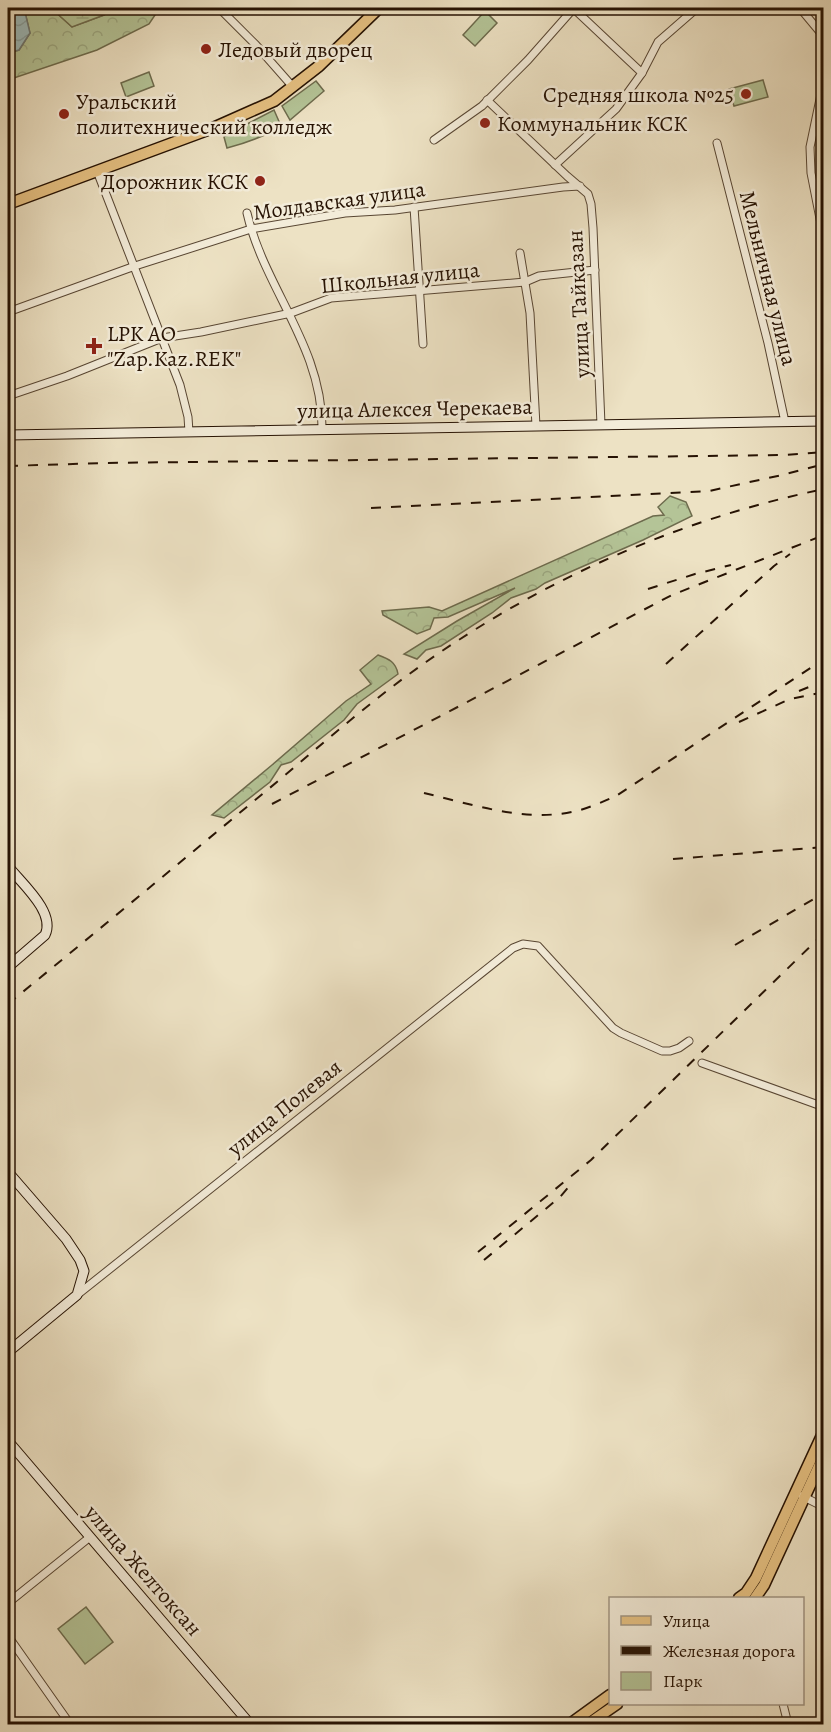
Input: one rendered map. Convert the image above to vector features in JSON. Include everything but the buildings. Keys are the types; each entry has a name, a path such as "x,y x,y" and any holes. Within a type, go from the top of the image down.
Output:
{"main road":[{"path":"8,204 246,115 274,101 328,58 379,8"},
{"path":"756,1597 764,1585 824,1431"},
{"path":"742,1597 756,1578 824,1455"},
{"path":"570,1725 609,1696"},
{"path":"588,1725 616,1705"}],"street":[{"path":"434,140 487,100 528,60 574,8 642,73"},
{"path":"555,165 616,109 642,73 658,42 697,8"},
{"path":"800,8 824,39"},
{"path":"220,9 293,87"},
{"path":"824,80 810,147 811,173 824,239"},
{"path":"487,100 580,186"},
{"name":"Мельничная улица","path":"717,144 768,343 785,422"},
{"path":"98,171 180,384 189,432"},
{"name":"Молдавская улица","path":"8,312 135,266 251,229 345,213 414,207 580,186"},
{"name":"улица Тайказан","path":"580,186 588,194 591,204 601,425"},
{"path":"414,207 423,344"},
{"path":"247,213 251,229 307,351 315,380 322,429"},
{"path":"520,253 530,313 536,426"},
{"name":"Школьная улица","path":"8,396 67,376 162,338 291,313 331,298 525,282 539,276 595,270"},
{"name":"улица Алексея Черекаева","path":"8,435 824,421"},
{"path":"8,866 44,911 48,922 45,935 8,967"},
{"name":"улица Полевая","path":"77,1295 513,948 530,944 538,946 612,1028 631,1039 662,1051 679,1048 688,1041"},
{"path":"702,1063 824,1107"},
{"path":"8,1172 66,1239 84,1270 77,1295 8,1352"},
{"name":"улица Желтоксан","path":"8,1441 250,1725"},
{"path":"800,1495 824,1507"},
{"path":"8,1603 90,1537"},
{"path":"8,1636 70,1725"},
{"path":"783,1705 788,1725"}],"green space":[{"path":"24,8 51,8 72,27 104,15 115,8 163,8 149,24 97,50 8,80 8,53 19,50 30,33"},
{"path":"51,8 81,10 115,8 104,15 72,27"},
{"path":"485,11 497,23 475,46 463,35"},
{"path":"149,72 154,86 126,97 121,83"},
{"path":"763,80 768,97 734,106 729,89"},
{"path":"316,81 324,91 290,120 282,106"},
{"path":"274,110 281,126 255,139 227,148 224,137"},
{"path":"670,496 686,502 692,516 536,589 511,598 441,646 426,650 417,659 404,654 515,588 448,617 434,618 430,629 417,634 383,615 382,611 429,607 442,611 653,516 664,515 658,507"},
{"path":"378,655 391,662 398,674 357,704 344,720 291,762 281,765 270,782 224,818 212,815 346,701 371,684 360,670"},
{"path":"86,1607 113,1642 85,1664 58,1629"}],"water":[{"path":"8,8 24,8 30,33 19,50 8,53"}],"railway":[{"path":"8,466 785,455 824,452"},
{"path":"371,508 709,491 824,464"},
{"path":"8,1004 360,712 426,662 472,632 567,578 616,555 718,517 824,489"},
{"path":"272,804 672,595 824,535"},
{"path":"666,664 790,554"},
{"path":"648,589 731,565"},
{"path":"424,793 497,810 535,815 554,815 583,809 616,796 824,659"},
{"path":"799,691 824,681"},
{"path":"739,722 790,699 824,692"},
{"path":"673,859 824,847"},
{"path":"735,945 824,893"},
{"path":"478,1252 591,1160 824,933"},
{"path":"484,1260 560,1197 572,1183"}],"place":[{"name":"Ледовый дворец","path":"206,49"},
{"name":"Средняя школа №25","path":"746,94"},
{"name":"Уральский политехнический колледж","path":"64,114"},
{"name":"Коммунальник КСК","path":"485,123"},
{"name":"Дорожник КСК","path":"260,181"},
{"name":"LPK AO \"Zap.Kaz.REK\"","path":"94,346"}]}
